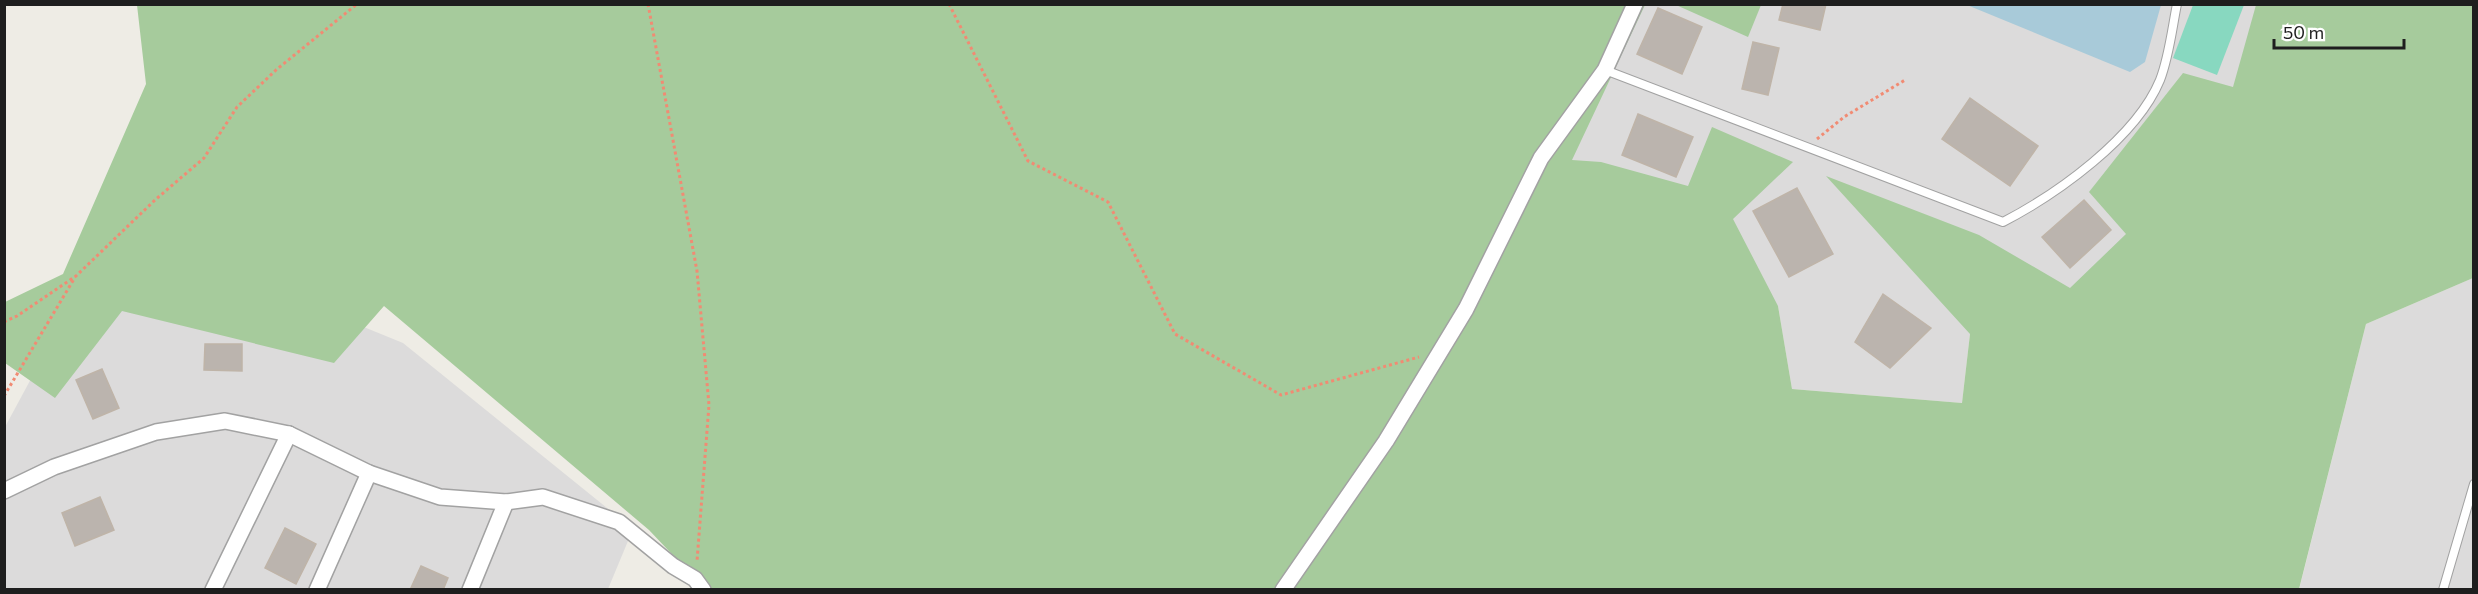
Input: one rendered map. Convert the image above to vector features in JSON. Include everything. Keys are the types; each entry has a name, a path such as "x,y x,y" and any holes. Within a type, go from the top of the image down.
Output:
{"street":[{"path":"1283,590 1386,441 1466,309 1541,158 1605,70 1635,4"},
{"path":"4,491 54,467 156,432 225,421 289,434 369,473 440,497 506,502 543,497 619,522 699,584"},
{"path":"213,590 289,434"},
{"path":"317,590 369,473"},
{"path":"470,590 506,502"}],"lane":[{"path":"1605,70 2003,222 2032,207 2050,194 2110,148 2134,123 2148,104 2161,79 2177,4"},
{"path":"2443,590 2474,484"}],"path":[{"path":"4,322 17,316 76,276 155,200 204,158 237,107 276,70 357,4"},
{"path":"648,4 698,271 709,405 699,584"},
{"path":"949,4 1028,161 1108,202 1175,334 1281,395 1426,355"},
{"path":"1806,148 1844,117 1905,80"},
{"path":"4,396 76,276"}],"shaded area":[{"path":"1645,5 2298,5 2149,254 1970,334 1962,403 1792,389 1778,306 1542,175"},
{"path":"114,225 403,343 633,529 608,589 5,590 5,427"},
{"path":"2473,278 2473,589 2299,590 2366,324"}],"green space":[{"path":"137,5 1645,5 1572,160 1601,162 1688,186 1712,127 1793,162 1733,219 1778,306 1792,389 1962,403 1970,334 1826,176 1979,235 2070,288 2126,234 2089,192 2183,73 2233,87 2256,5 2473,5 2473,278 2366,324 2299,589 705,589 649,530 384,306 334,363 122,311 55,398 5,363 5,302 63,274 146,84"},
{"path":"1676,5 1761,5 1748,37"},
{"path":"2193,5 2244,5 2217,75 2173,58"}],"water":[{"path":"1967,5 2161,5 2145,62 2130,72"}],"building":[{"path":"1783,4 1826,4 1820,30 1779,20"},
{"path":"1658,8 1702,27 1682,74 1637,54"},
{"path":"1753,42 1779,48 1768,95 1742,89"},
{"path":"1970,98 2038,146 2010,186 1942,139"},
{"path":"1638,114 1693,137 1676,177 1622,155"},
{"path":"1797,188 1833,254 1789,277 1753,211"},
{"path":"2084,200 2111,230 2070,268 2042,237"},
{"path":"1883,294 1931,328 1890,368 1855,342"},
{"path":"205,344 242,344 242,371 204,370"},
{"path":"102,369 119,408 93,419 76,380"},
{"path":"100,497 114,530 75,546 62,513"},
{"path":"285,528 316,544 296,584 265,568"},
{"path":"421,566 448,578 443,590 410,590"}]}
